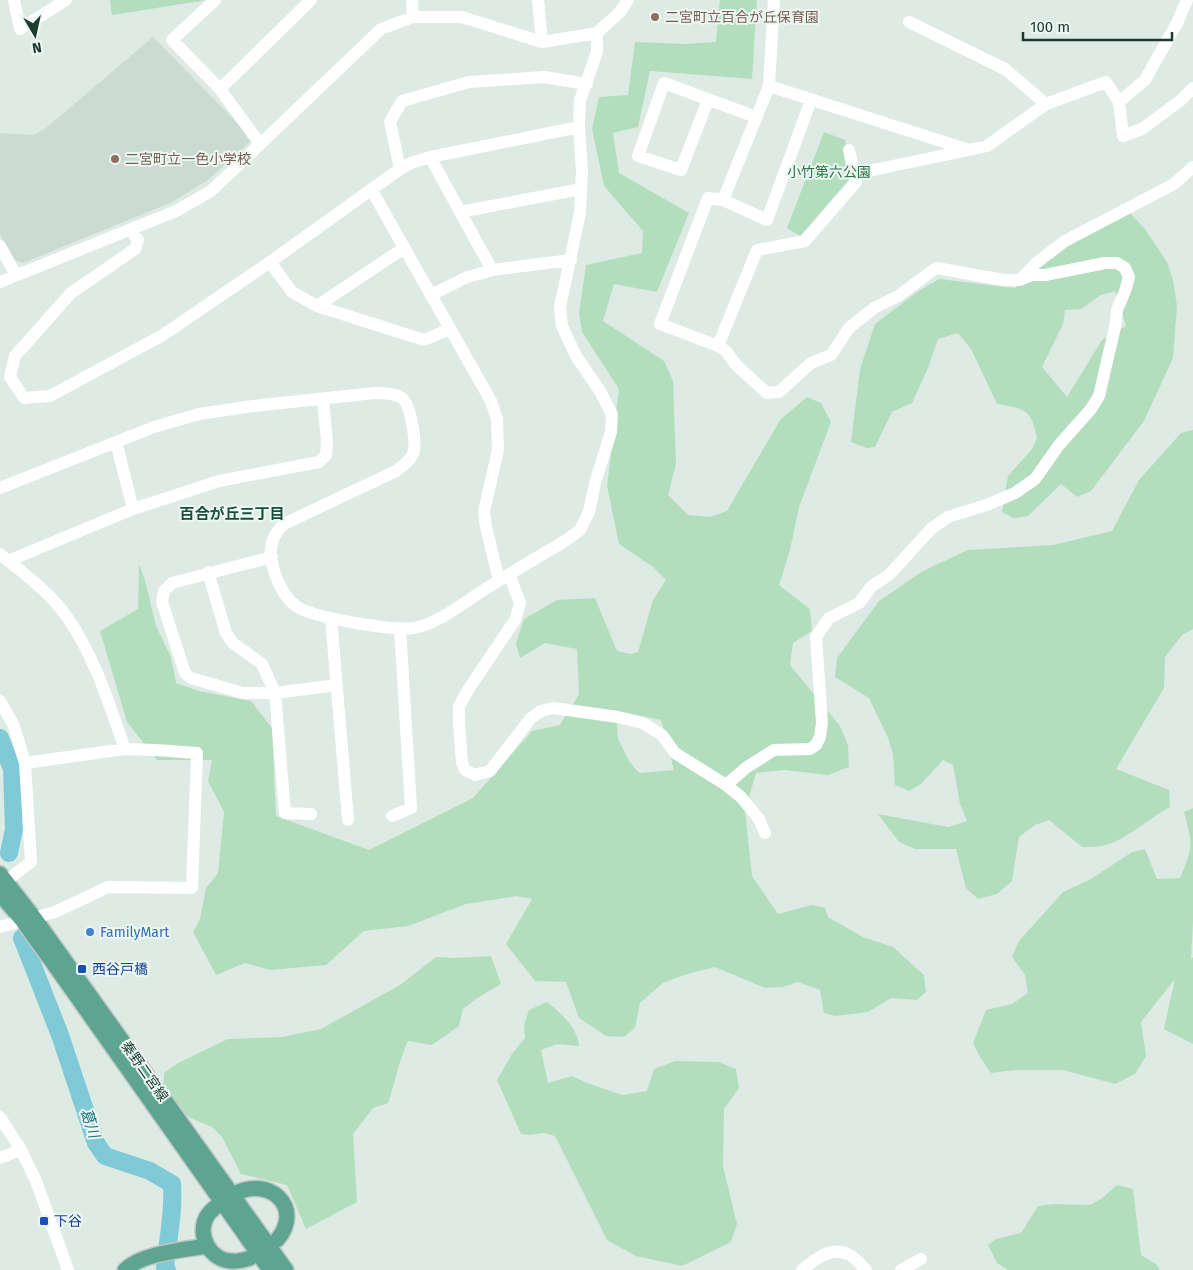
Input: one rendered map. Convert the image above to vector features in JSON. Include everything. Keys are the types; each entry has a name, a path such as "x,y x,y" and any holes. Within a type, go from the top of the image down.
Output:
{"main road":[{"name":"秦野二宮線","path":"2,883 227,1198 270,1270"},
{"name":"秦野二宮線","path":"29,922 54,964 227,1198 286,1270"},
{"path":"250,1258 226,1265 212,1254 206,1246 203,1237 203,1227 206,1218 211,1210 227,1198 241,1190 263,1188 272,1192 280,1199 285,1208 287,1218 285,1229 277,1240"},
{"path":"125,1270 132,1263 159,1255 206,1246"}],"street":[{"path":"14,0 20,29 66,0"},
{"path":"215,0 172,40 220,89 260,144"},
{"path":"220,89 311,0"},
{"path":"412,0 413,17"},
{"path":"538,0 542,42"},
{"path":"0,282 176,211 211,191 381,29 413,17 462,17 542,42 597,33 620,12 628,0"},
{"path":"723,200 769,86 774,0"},
{"path":"1119,102 1145,80 1177,23 1187,0"},
{"path":"909,22 1005,69 1046,104"},
{"path":"2,483 154,427 199,414 253,406 375,393 395,395 402,398 411,420 415,443 414,453 408,462 396,471 278,528 271,545 272,556 278,581 288,598 296,606 303,610 331,618 400,629 428,625 580,530 589,512 595,483 611,432 612,415 600,392 576,356 562,326 560,307 580,213 582,171 579,127 580,100 597,52 597,33"},
{"path":"400,169 390,122 402,101 469,82 544,77 587,84"},
{"path":"854,174 987,146 1046,104 1106,82 1119,102 1123,136 1142,129 1181,100 1193,88"},
{"path":"708,100 681,170 638,156 664,83 756,117"},
{"path":"769,86 969,150"},
{"path":"726,785 747,767 774,750 810,749 816,745 820,737 822,723 816,638 829,618 859,603 872,586 889,575 931,529 948,517 989,504 1015,493 1035,479 1059,445 1092,409 1099,396 1117,310 1126,291 1129,277 1125,268 1117,263 1105,263 1045,275 1032,275 1020,280 984,277 936,268 898,296 874,308 849,328 831,355 811,363 779,392 767,393 736,365 726,351 718,346 660,324 708,198 723,200 767,220 811,100"},
{"path":"130,230 138,240 134,249 71,293 15,356 10,377 24,398 50,396 163,334 411,163 430,157 579,127"},
{"path":"718,346 757,250 805,241 856,182 849,150"},
{"path":"430,157 492,270"},
{"path":"1020,280 1036,263 1065,241 1174,184 1193,167"},
{"path":"371,189 491,401 497,419 498,450 484,511 486,527 504,577 520,604 515,620 459,706 458,723 462,763 465,770 475,775 490,771 531,718 541,712 553,708 618,717 643,723 662,735 675,753 726,785 741,797 759,819 765,833"},
{"path":"460,212 581,189"},
{"path":"0,246 16,275"},
{"path":"317,306 404,248"},
{"path":"431,295 465,278 492,270 571,260"},
{"path":"270,262 292,292 317,306 424,340 450,329"},
{"path":"125,749 94,664 66,615 45,592 4,558 132,509 219,481 319,462 326,455 327,442 322,399"},
{"path":"116,442 132,509"},
{"path":"272,556 172,583 164,591 162,602 185,673 191,678 243,694 275,693 337,685"},
{"path":"208,572 226,633 232,643 262,664 275,693 285,813 311,814"},
{"path":"331,618 348,820"},
{"path":"392,816 411,808 400,629"},
{"path":"0,701 14,726 25,763 31,862 2,883"},
{"path":"0,927 29,922 108,887 192,888 197,753 125,749 25,763"},
{"path":"0,1116 21,1150 36,1181 68,1270"},
{"path":"0,1158 21,1150"},
{"path":"802,1270 815,1259 837,1251 849,1254 866,1270"},
{"path":"901,1270 921,1259"}],"shaded area":[{"name":"二宮町立一色小学校","path":"153,37 253,139 208,180 170,203 23,263 14,260 0,234 0,133 34,135 46,128"}],"green space":[{"path":"110,0 207,0 112,15"},
{"path":"720,0 757,0 752,79 650,71 638,127 613,133 619,173 689,213 657,292 614,284 603,321 664,361 673,381 676,464 668,495 688,515 710,517 727,511 780,420 807,397 821,403 831,422 799,507 790,550 779,585 810,609 812,631 793,643 790,665 840,726 848,745 849,767 828,775 784,770 756,773 745,811 752,876 778,914 812,905 825,908 828,917 863,937 893,947 924,975 926,992 917,1000 891,998 868,1012 835,1016 824,1013 820,990 798,982 783,987 765,988 715,967 687,974 663,983 640,1003 635,1028 624,1037 606,1036 579,1018 566,982 535,981 506,944 532,899 517,896 466,904 408,926 364,931 326,965 270,970 245,963 216,975 193,932 200,919 206,888 218,873 224,812 208,781 212,760 157,760 127,722 100,631 138,609 139,564 145,580 156,626 171,657 176,683 199,691 251,701 272,728 276,816 369,850 473,798 532,731 560,725 579,694 577,649 545,643 520,658 516,643 524,619 557,600 595,598 617,651 630,654 638,652 653,600 666,580 653,567 619,544 607,486 619,389 582,332 579,314 586,265 642,253 643,231 604,186 592,129 599,97 628,95 635,42 686,44 716,42","holes":["616,711 661,720 674,770 639,773 629,761 618,739"]},
{"name":"小竹第六公園","path":"824,132 845,140 851,177 800,236 787,228"},
{"path":"1130,213 1145,229 1167,262 1173,280 1177,306 1173,358 1144,421 1091,491 1077,497 1061,484 1028,516 1014,518 1002,512 1008,476 1032,449 1037,438 1035,428 1029,415 1025,412 1014,407 997,404 971,349 958,333 938,339 928,368 912,403 892,412 875,447 867,448 851,442 860,369 875,324 917,292 939,279 1015,288 1056,252","holes":["1115,291 1126,326 1102,340 1067,397 1042,367 1063,324 1065,310 1081,309 1101,295"]},
{"path":"1193,430 1193,629 1182,635 1165,657 1164,688 1116,769 1169,790 1170,807 1122,838 1100,846 1082,847 1049,820 1035,825 1019,837 1012,881 997,894 978,899 966,888 956,849 915,849 899,842 878,814 948,827 967,821 960,804 953,765 943,760 921,784 909,791 895,785 893,754 888,738 869,698 835,677 837,658 879,601 923,571 968,550 1053,545 1112,531 1139,480 1181,433"},
{"path":"1193,808 1193,923 1191,959 1193,957 1193,1044 1164,1029 1175,979 1141,1022 1146,1056 1135,1074 1115,1084 1063,1070 1015,1070 991,1073 973,1043 986,1010 1012,1004 1028,993 1025,975 1012,957 1019,941 1063,892 1091,879 1132,852 1145,849 1157,879 1180,878 1190,846 1184,812"},
{"path":"491,956 501,984 463,1009 459,1026 432,1045 408,1041 388,1103 373,1108 353,1134 357,1202 306,1229 287,1185 241,1174 222,1137 212,1127 190,1118 172,1104 164,1093 164,1073 178,1063 228,1039 282,1037 321,1029 400,985 436,957"},
{"path":"547,1002 572,1027 579,1046 557,1044 541,1050 548,1083 572,1076 622,1095 647,1091 654,1069 675,1061 718,1062 736,1069 739,1088 724,1109 723,1166 737,1224 731,1242 682,1266 636,1256 607,1240 555,1136 543,1133 521,1134 497,1080 512,1054 525,1038 524,1025 529,1010"},
{"path":"1117,1185 1133,1189 1141,1255 1156,1264 1160,1270 1008,1270 997,1263 988,1245 996,1239 1021,1233 1038,1206 1053,1204 1090,1205 1102,1198"}],"waterway":[{"name":"葛川","path":"0,738 12,769 14,829 9,853"},
{"name":"葛川","path":"22,938 60,1035 96,1143 105,1156 150,1171 172,1184 171,1215 165,1267 167,1270"}],"place":[{"name":"二宮町立百合が丘保育園","path":"655,17"},
{"name":"二宮町立一色小学校","path":"115,159"},
{"name":"FamilyMart","path":"90,932"},
{"name":"西谷戸橋","path":"82,969"},
{"name":"下谷","path":"44,1221"}],"district":[{"name":"百合が丘三丁目","path":"232,514"}]}
